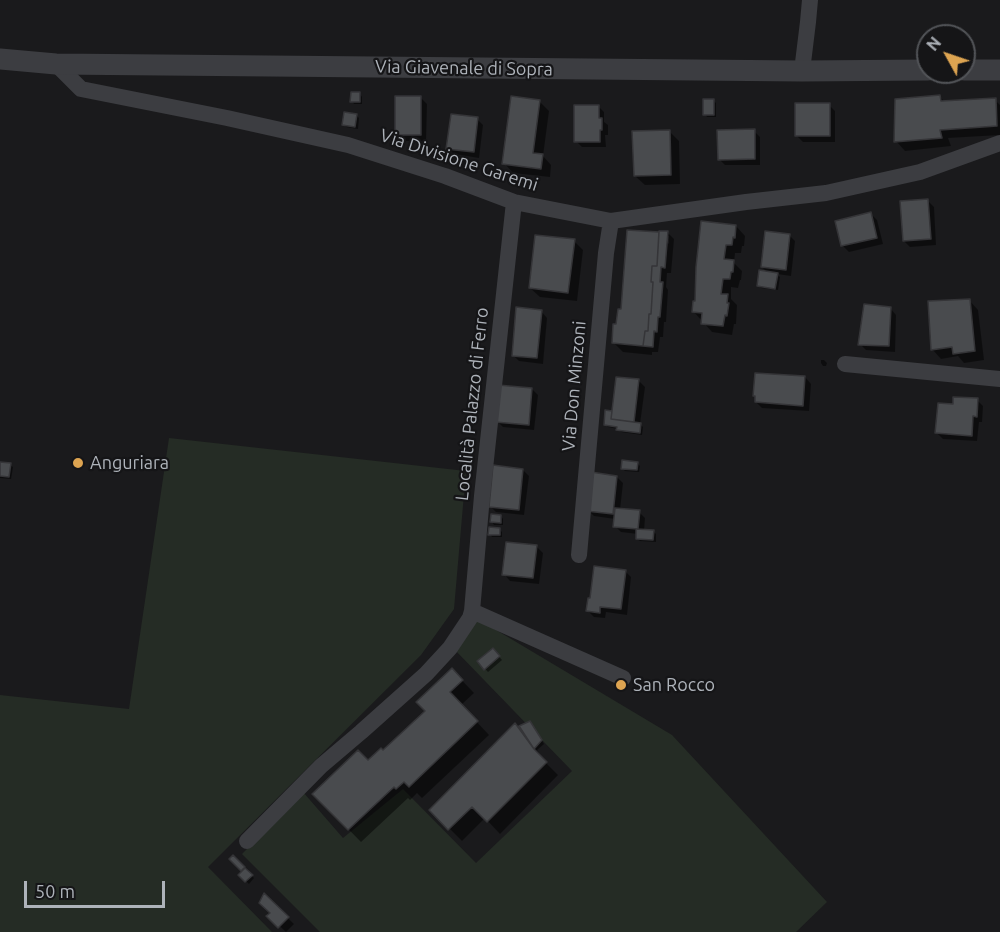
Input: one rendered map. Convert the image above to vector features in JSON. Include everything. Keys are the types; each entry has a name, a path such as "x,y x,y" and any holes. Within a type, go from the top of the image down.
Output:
{"street":[{"path":"802,71 810,0"},
{"name":"Via Giavenale di Sopra","path":"0,59 56,64 916,70"},
{"name":"Via Divisione Garemi","path":"56,64 81,88 348,146 445,176 514,202 611,221 746,201 826,193 920,172 1000,143"},
{"path":"976,70 1000,70"},
{"name":"Località Palazzo di Ferro","path":"247,842 321,766 426,674 450,648 470,618 514,202"},
{"name":"Via Don Minzoni","path":"579,555 606,253 611,221"},
{"path":"844,364 1000,379"},
{"path":"472,611 623,678"}],"shaded area":[{"path":"169,438 466,471 454,609 421,655 208,867 272,932 0,932 0,695 129,709"},
{"path":"476,618 672,735 827,902 796,932 320,932 242,854 303,792 343,838 403,789 476,863 572,771 455,650"}],"building":[{"path":"351,92 360,92 360,102 350,102"},
{"path":"940,95 941,101 996,98 997,126 940,130 942,138 894,142 895,99"},
{"path":"395,96 421,96 421,135 395,135"},
{"path":"511,96 540,100 533,153 543,154 541,169 502,164"},
{"path":"703,99 714,99 714,115 703,115"},
{"path":"795,103 830,103 830,136 795,136"},
{"path":"574,105 599,105 599,118 602,118 600,142 574,142"},
{"path":"344,112 357,114 355,127 342,125"},
{"path":"451,114 478,117 474,152 446,149"},
{"path":"755,129 755,159 718,160 717,130"},
{"path":"670,130 671,175 634,176 632,131"},
{"path":"928,199 931,239 903,241 900,201"},
{"path":"871,212 877,238 841,246 835,221"},
{"path":"701,221 736,225 735,238 733,237 732,245 726,245 724,259 734,260 730,279 723,279 721,294 728,294 727,303 729,303 723,326 701,324 702,313 692,312 693,301 695,301"},
{"path":"627,230 659,232 657,266 652,266 651,314 649,314 648,331 645,331 643,346 612,343 613,324 616,324 618,309 621,309"},
{"path":"659,231 668,231 665,268 661,267 660,282 663,282 660,317 658,317 657,332 654,331 653,347 643,346 645,331 648,331 649,314 651,314 652,266 657,266"},
{"path":"765,231 790,234 786,270 761,267"},
{"path":"535,235 575,239 568,293 529,288"},
{"path":"759,270 778,273 775,289 757,286"},
{"path":"970,299 975,351 953,354 952,347 931,350 928,301"},
{"path":"864,304 891,307 889,346 858,345"},
{"path":"516,307 542,310 537,358 512,356"},
{"path":"755,373 805,376 803,406 755,402 755,396 753,396"},
{"path":"616,377 639,379 634,422 611,419"},
{"path":"498,385 532,388 529,425 495,422"},
{"path":"953,397 978,398 977,417 973,416 972,436 935,433 938,403 953,404"},
{"path":"605,410 612,411 611,419 641,423 640,433 616,430 617,427 604,425"},
{"path":"622,460 638,462 637,470 621,469"},
{"path":"0,462 11,463 9,477 0,476"},
{"path":"493,465 523,469 519,510 489,507"},
{"path":"591,472 617,476 613,514 586,511"},
{"path":"615,508 640,510 638,529 613,527"},
{"path":"491,514 501,515 501,523 490,522"},
{"path":"489,527 500,528 500,535 488,535"},
{"path":"636,529 654,530 653,540 636,539"},
{"path":"506,542 537,545 533,578 502,575"},
{"path":"594,566 626,570 621,609 600,607 600,613 586,611"},
{"path":"493,648 500,656 484,670 477,661"},
{"path":"452,668 463,680 450,692 478,721 409,787 404,782 396,789 394,787 348,830 312,794 358,750 368,760 381,748 383,750 425,711 416,702"},
{"path":"530,721 542,740 534,749 519,726"},
{"path":"515,723 534,749 547,762 487,822 472,807 448,830 429,810"},
{"path":"233,855 245,867 241,871 229,859"},
{"path":"245,868 253,875 245,882 238,875"},
{"path":"264,893 289,917 278,928 266,916 270,913 259,903"}],"place":[{"name":"Anguriara","path":"78,463"},
{"name":"San Rocco","path":"621,685"}]}
